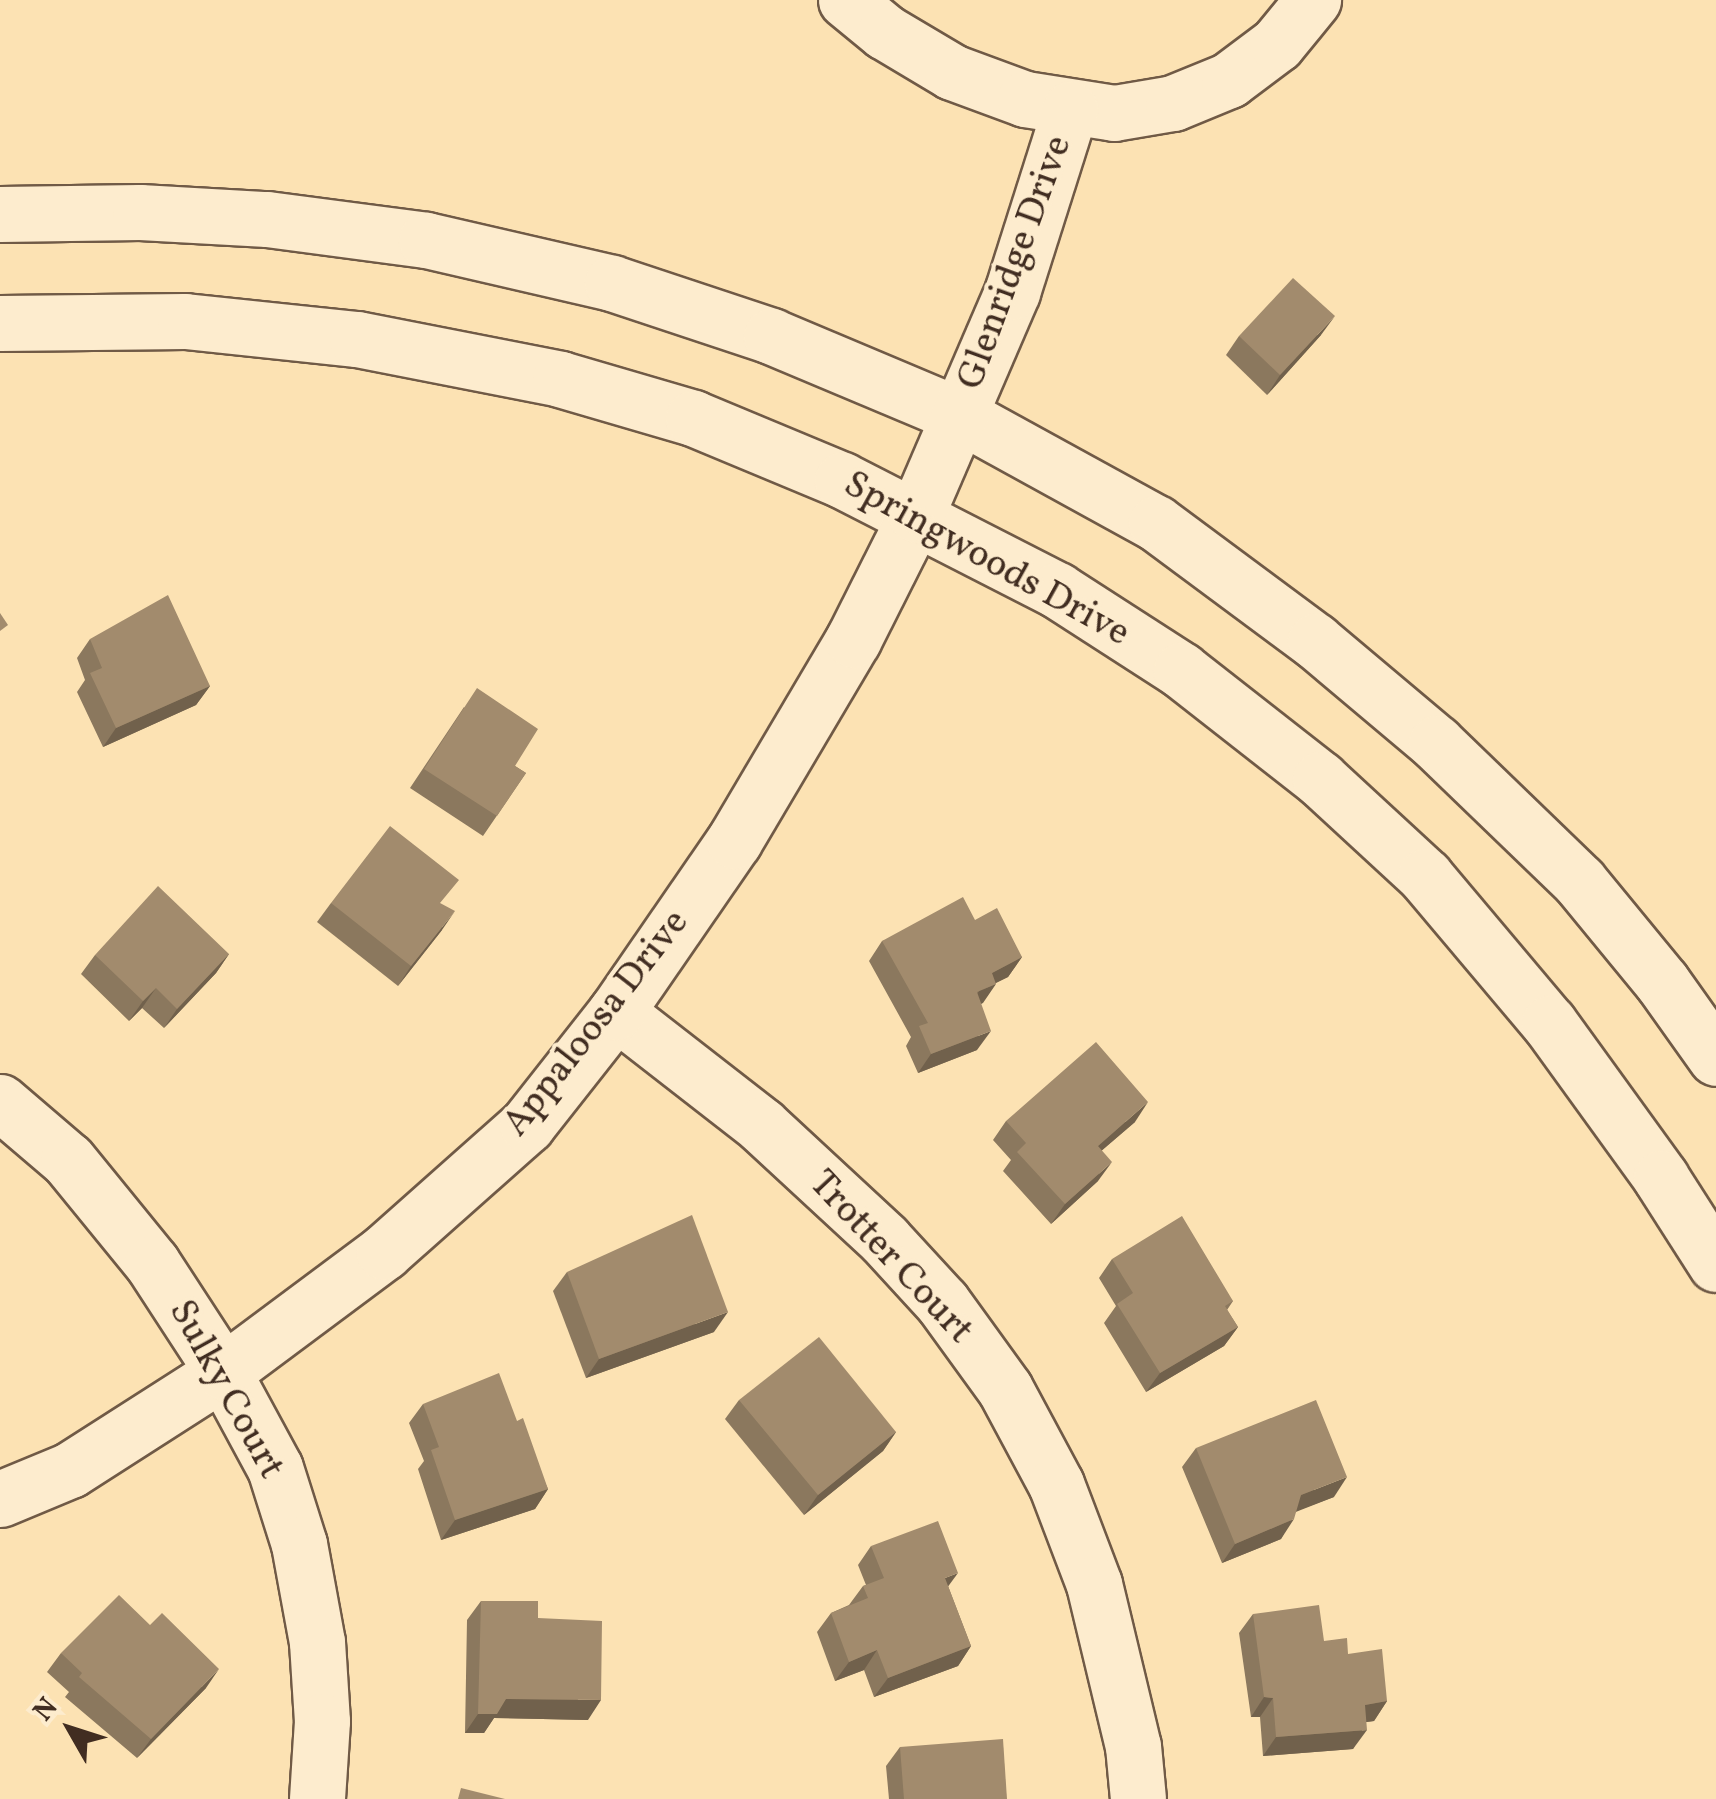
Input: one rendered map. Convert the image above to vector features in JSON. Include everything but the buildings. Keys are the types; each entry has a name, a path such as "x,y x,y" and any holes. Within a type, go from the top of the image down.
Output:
{"street":[{"path":"846,0 884,32 952,72 1025,99 1114,114 1173,103 1228,80 1276,44 1313,0"},
{"name":"Glenridge Drive","path":"961,416 1012,292 1070,109"},
{"path":"0,214 140,212 268,219 426,240 647,294 771,336 961,416 1156,523 1315,641 1421,730 1579,881 1662,982 1716,1058"},
{"name":"Springwoods Drive","path":"0,323 185,321 357,338 560,379 693,418 916,515 1057,590 1181,670 1320,780 1426,876 1549,1022 1661,1178 1716,1264"},
{"name":"Appaloosa Drive","path":"0,1499 70,1470 224,1372 384,1252 527,1125 616,1012 734,841 852,640 961,416"},
{"name":"Trotter Court","path":"616,1012 760,1125 884,1239 942,1302 1005,1389 1056,1484 1094,1584 1133,1746 1138,1799"},
{"name":"Sulky Court","path":"0,1102 68,1160 152,1263 224,1372 275,1468 300,1544 318,1642 322,1721 317,1799"}]}
